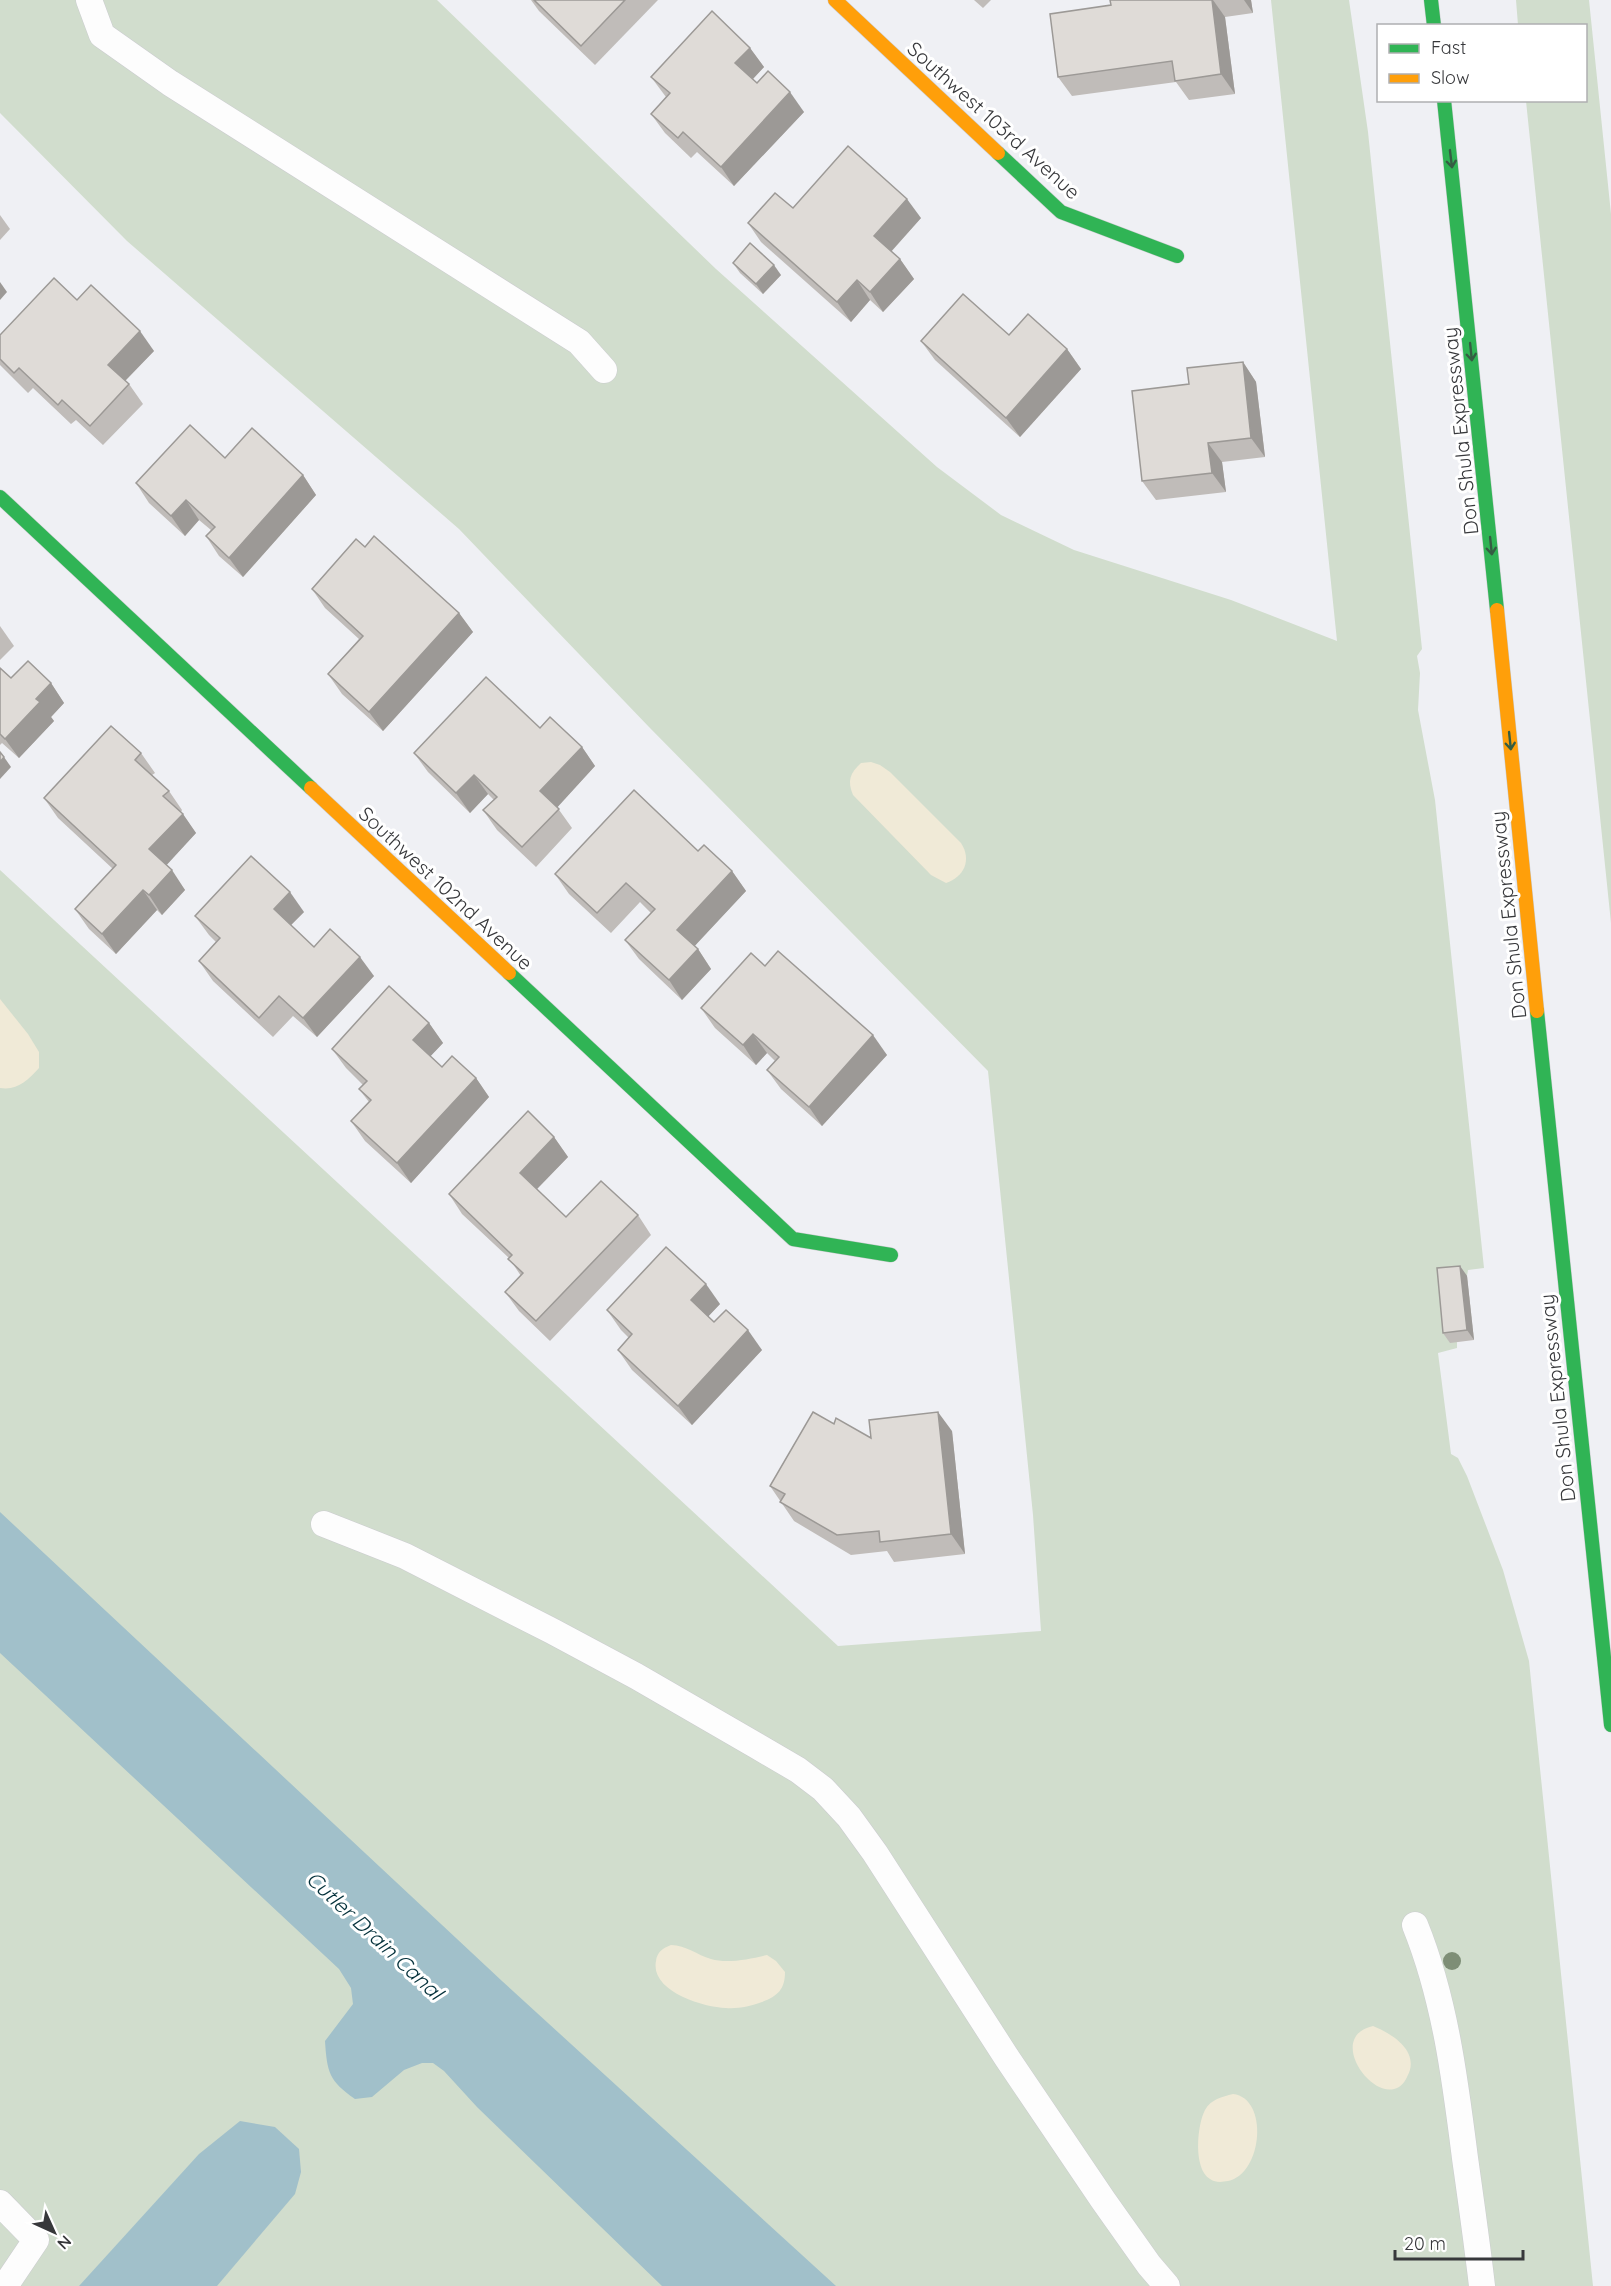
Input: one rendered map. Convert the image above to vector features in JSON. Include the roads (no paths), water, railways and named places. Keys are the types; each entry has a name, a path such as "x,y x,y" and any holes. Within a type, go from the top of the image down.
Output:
{"main road":[{"name":"Southwest 103rd Avenue","path":"835,0 1061,212 1177,256"},
{"path":"1431,0 1434,24"},
{"name":"Don Shula Expressway","path":"1444,102 1611,1725"},
{"name":"Southwest 102nd Avenue","path":"0,497 793,1239 891,1255"}],"lane":[{"path":"89,0 102,35 170,83 579,342 604,370"},
{"path":"324,1524 405,1556 552,1631 636,1676 757,1746 798,1770 823,1789 849,1816 875,1853 1007,2058 1116,2219 1167,2286"},
{"path":"1415,1925 1439,1998 1457,2088 1482,2286"},
{"path":"0,2203 36,2240 5,2286"}],"water":[{"name":"Cutler Drain Canal","path":"0,1512 502,1981 836,2286 662,2286 477,2107 444,2071 433,2063 422,2063 404,2070 372,2097 355,2099 340,2087 331,2075 325,2041 353,2004 351,1988 339,1969 0,1653"},
{"path":"240,2121 275,2127 299,2149 301,2172 295,2194 217,2286 79,2286 199,2154"}]}
